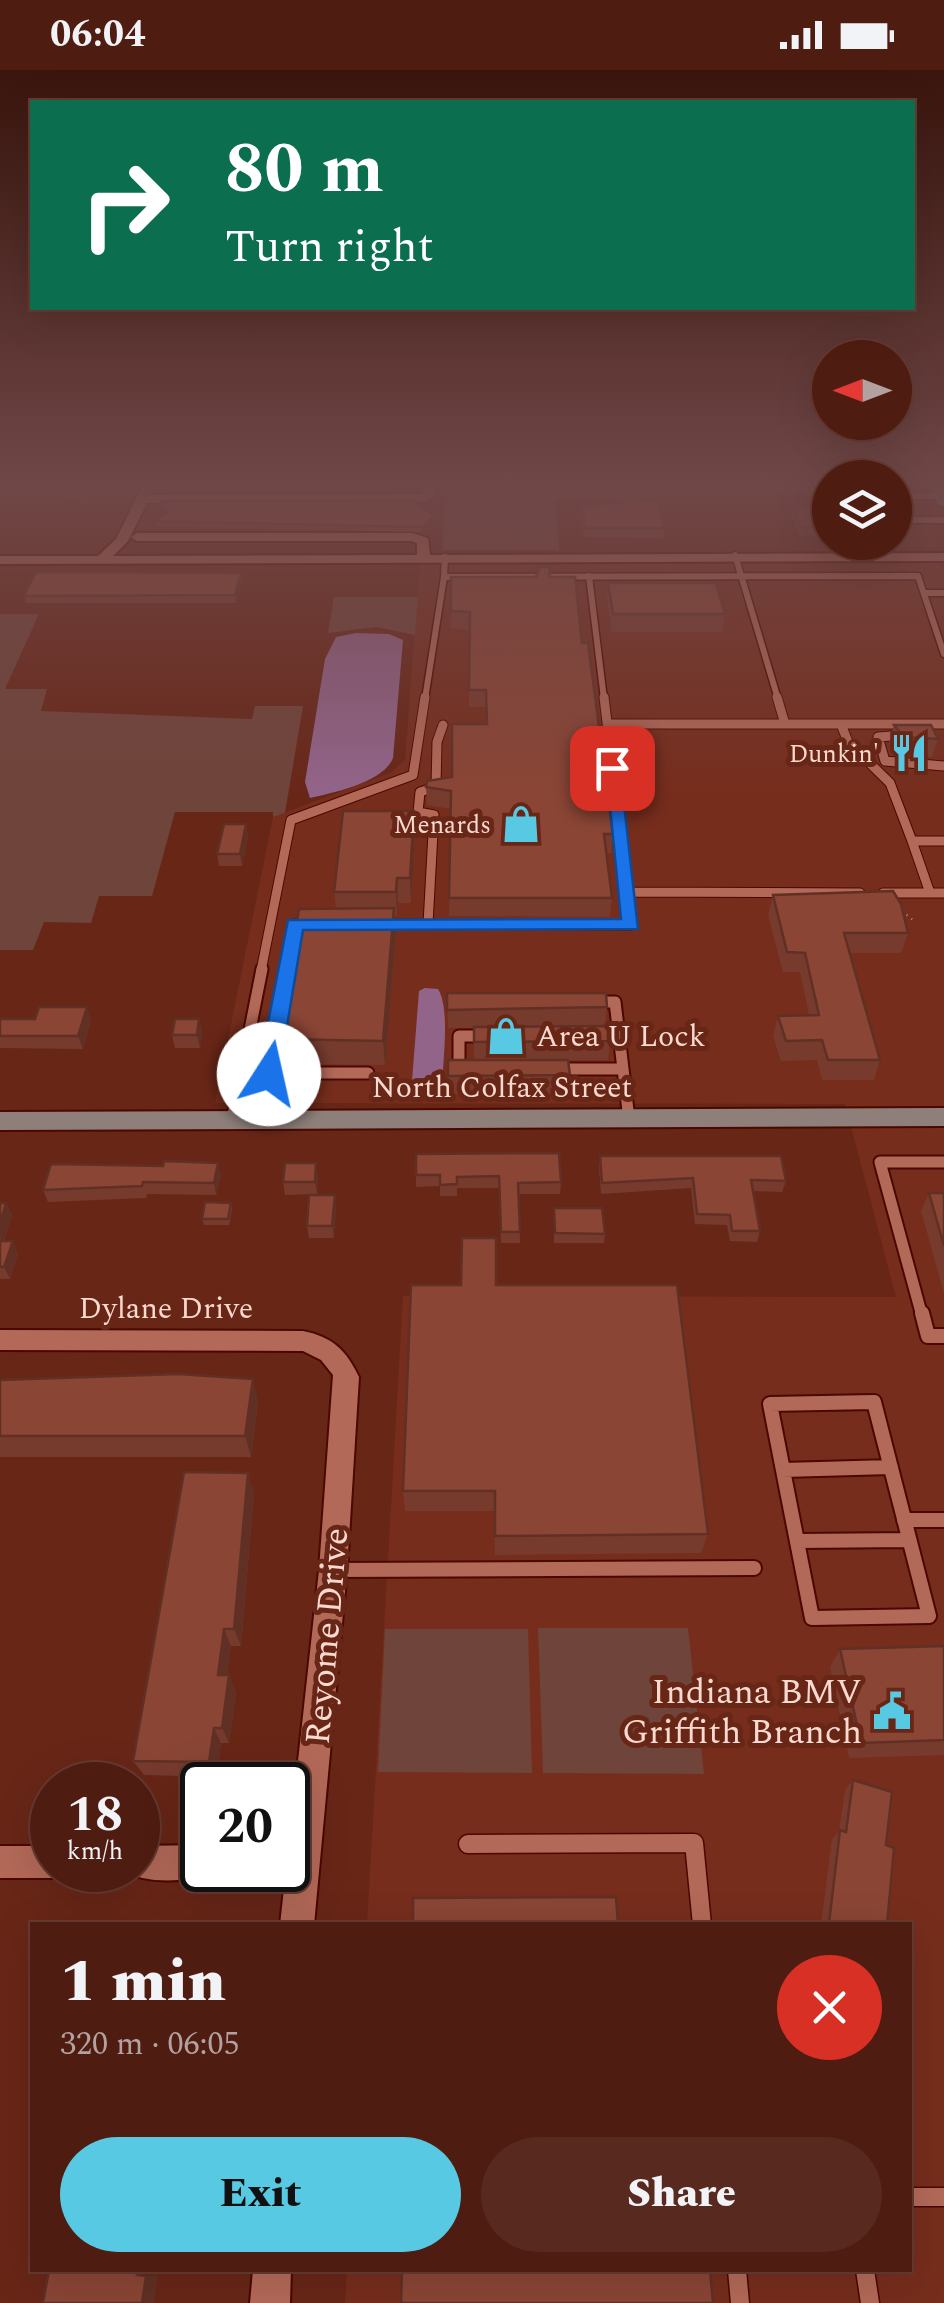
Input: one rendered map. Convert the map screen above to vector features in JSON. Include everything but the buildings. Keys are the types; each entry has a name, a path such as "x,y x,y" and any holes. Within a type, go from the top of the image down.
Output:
{"street":[{"name":"North Colfax Street","path":"0,1121 944,1117"},
{"name":"Dylane Drive","path":"0,1340 304,1341 329,1351"},
{"name":"Reyome Drive","path":"310,1807 333,1570 346,1377 329,1351"},
{"path":"0,1862 30,1862"},
{"name":"Reyome Drive","path":"295,1892 297,1922"},
{"path":"270,2303 272,2272"}],"lane":[{"path":"232,1120 291,820 414,775 442,587"},
{"path":"371,924 631,924 590,587"},
{"path":"744,587 785,724"},
{"path":"922,587 944,654"},
{"path":"924,593 944,593"},
{"path":"606,724 944,724"},
{"path":"841,724 848,742 890,783 930,893"},
{"path":"428,924 434,815 418,812 420,792 436,786 438,742 444,725"},
{"path":"944,735 884,735 877,741 883,759 891,764 944,766"},
{"path":"912,841 944,840"},
{"path":"627,892 944,893"},
{"path":"333,924 295,924 269,1074 368,1074"},
{"path":"578,1002 614,1002 628,1118"},
{"path":"579,1036 618,1035"},
{"path":"477,1070 459,1070 459,1036 499,1036"},
{"path":"550,1070 622,1069"},
{"path":"944,1162 880,1162 928,1336 944,1336"},
{"path":"874,1402 930,1616 812,1618 783,1470 770,1404 874,1402"},
{"path":"783,1470 891,1468"},
{"path":"904,1520 944,1520"},
{"path":"797,1541 909,1540"},
{"path":"333,1570 754,1568"},
{"path":"468,1844 694,1843 702,1922"},
{"path":"912,2197 944,2198"},
{"path":"737,2272 740,2303"},
{"path":"865,2272 870,2303"}],"path":[{"path":"902,911 913,920"}],"shaded area":[{"path":"418,587 944,587 944,2303 345,2303 347,2272 912,2272 912,1922 367,1922 403,1296 896,1297 845,1104 215,1103 273,817 390,773 405,760"},
{"path":"334,597 418,597 415,635 376,627 328,633"},
{"path":"0,614 39,614 5,689 47,689 41,711 252,719 255,706 303,706 285,813 273,817 273,812 175,812 152,896 99,896 91,923 44,922 33,950 0,950"},
{"path":"389,634 403,640 393,758 369,780 310,798 305,782 325,659 336,637"},
{"path":"438,989 444,1010 442,1090 416,1090 412,1081 419,991"},
{"path":"538,1628 688,1628 704,1774 543,1773"},
{"path":"385,1629 528,1629 532,1773 378,1772"}],"place":[{"name":"Dunkin'","path":"909,753"},
{"name":"Menards","path":"521,824"},
{"name":"Area U Lock","path":"506,1036"},
{"name":"Indiana BMV Griffith Branch","path":"892,1711"}],"route":[{"path":"269,1074 295,924 631,924 612,768"}]}
